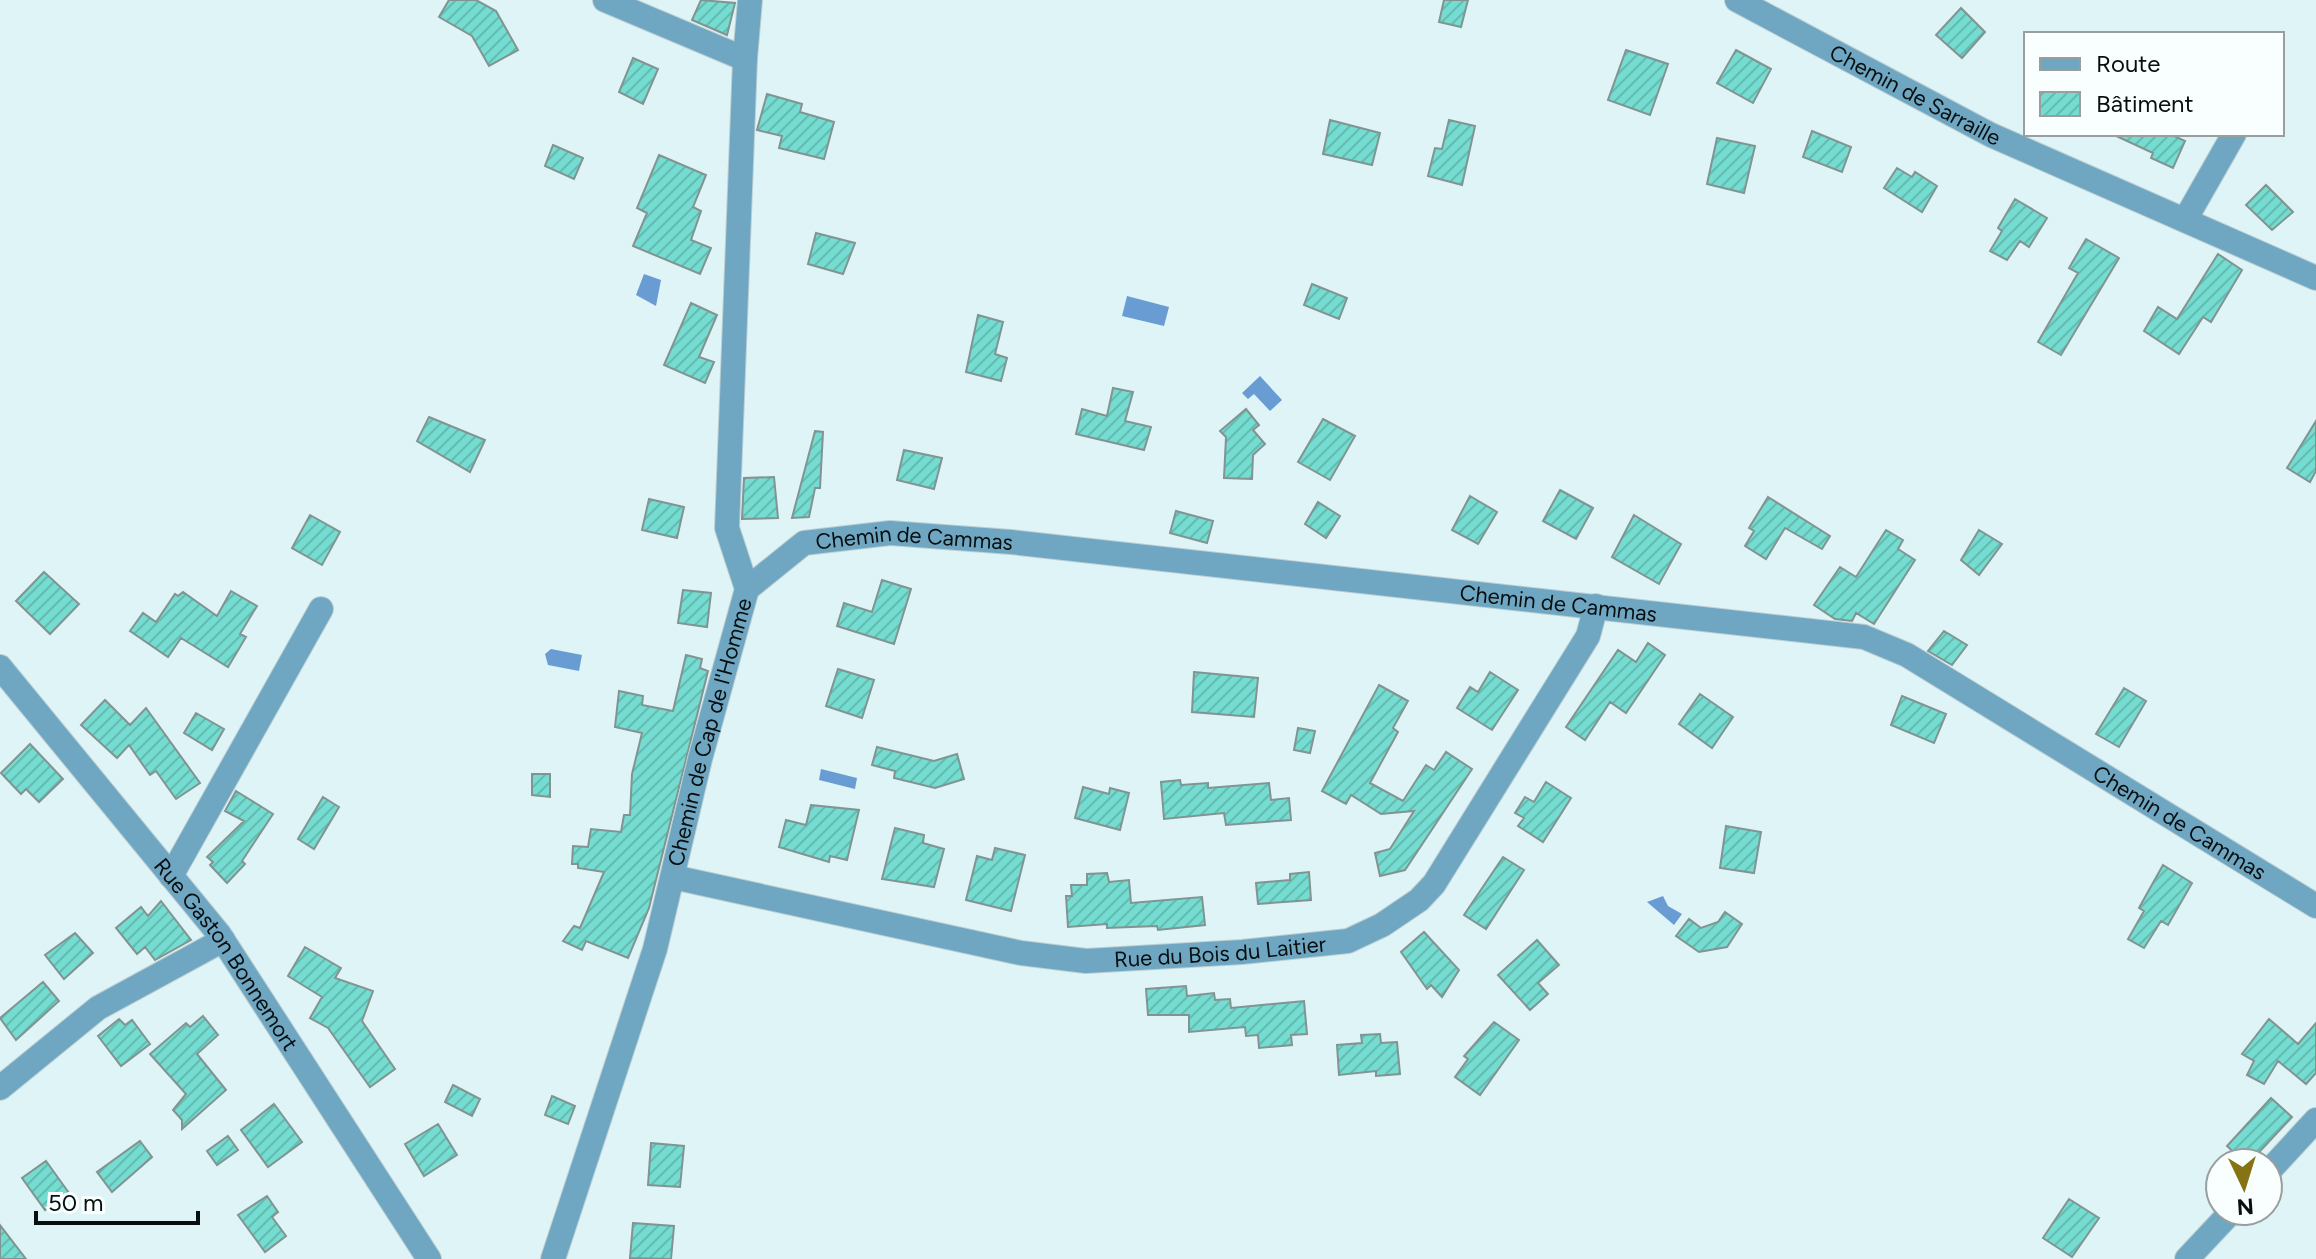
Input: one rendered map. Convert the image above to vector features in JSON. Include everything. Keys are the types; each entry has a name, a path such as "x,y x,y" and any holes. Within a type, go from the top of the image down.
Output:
{"street":[{"path":"605,0 745,59"},
{"name":"Chemin de Cap de l'Homme","path":"553,1259 655,949 700,759 747,589 727,528 745,59 750,0"},
{"name":"Chemin de Sarraille","path":"1737,0 1991,135 2316,278"},
{"path":"2185,220 2233,136"},
{"name":"Chemin de Cammas","path":"747,589 804,543 890,533 1011,542 1864,637 1907,655 2316,906"},
{"name":"Rue du Bois du Laitier","path":"673,877 1021,953 1086,961 1242,952 1348,941 1382,925 1419,900 1434,884 1588,636 1596,606"},
{"path":"171,876 321,609"},
{"name":"Rue Gaston Bonnemort","path":"0,667 223,940 429,1259"},
{"path":"0,1088 98,1008 223,940"},
{"path":"2284,1155 2316,1120"},
{"path":"2187,1259 2217,1227"}],"water":[{"path":"644,274 661,280 656,306 636,295"},
{"path":"1127,296 1169,307 1164,326 1122,316"},
{"path":"1260,376 1282,400 1270,411 1254,394 1248,399 1242,393"},
{"path":"551,649 582,655 579,671 548,665 545,654"},
{"path":"821,769 857,778 855,789 819,780"},
{"path":"1663,896 1668,906 1682,914 1674,925 1647,902"}],"building":[{"path":"449,0 476,0 496,11 518,50 489,66 472,36 439,17"},
{"path":"701,0 735,3 727,35 692,20"},
{"path":"1444,0 1468,0 1461,27 1439,22"},
{"path":"1961,8 1985,32 1962,58 1936,35"},
{"path":"1626,50 1668,64 1650,115 1608,100"},
{"path":"1736,50 1771,69 1753,103 1717,83"},
{"path":"633,58 658,69 643,104 619,92"},
{"path":"767,94 802,104 800,112 834,122 824,159 779,148 782,136 757,130"},
{"path":"1330,120 1380,133 1372,165 1323,154"},
{"path":"1449,120 1475,126 1462,185 1428,176 1435,148 1442,149"},
{"path":"1812,131 1851,147 1842,172 1803,157"},
{"path":"2116,136 2174,136 2185,141 2173,168 2151,158 2153,153"},
{"path":"1717,138 1755,146 1744,193 1707,184"},
{"path":"553,145 583,158 574,179 545,166"},
{"path":"659,155 706,175 693,207 701,211 691,240 711,248 700,274 633,246 647,213 637,208"},
{"path":"1897,168 1912,177 1915,172 1937,186 1922,212 1884,188"},
{"path":"2266,185 2293,212 2272,230 2246,205"},
{"path":"2015,199 2047,218 2029,247 2020,241 2007,260 1990,251 2002,231 1998,228"},
{"path":"816,233 855,243 843,274 808,264"},
{"path":"2086,239 2119,258 2061,355 2038,342 2078,273 2069,268"},
{"path":"2218,254 2242,270 2211,322 2203,317 2179,354 2144,331 2158,307 2177,319"},
{"path":"1312,284 1347,298 1339,319 1304,305"},
{"path":"691,303 717,315 699,357 714,362 705,383 664,365"},
{"path":"978,315 1003,322 995,354 1007,358 1001,381 966,372"},
{"path":"1113,388 1133,392 1125,421 1151,427 1144,450 1076,434 1082,409 1107,416"},
{"path":"1246,409 1259,425 1253,430 1265,444 1253,455 1252,479 1224,478 1226,437 1220,431"},
{"path":"429,417 485,440 470,472 417,441"},
{"path":"1323,419 1355,436 1330,480 1298,462"},
{"path":"2316,421 2316,471 2310,482 2287,468"},
{"path":"815,431 823,432 820,488 815,488 809,517 792,518"},
{"path":"904,450 942,458 934,489 897,480"},
{"path":"774,477 778,518 742,519 744,478"},
{"path":"1560,490 1593,508 1576,539 1543,521"},
{"path":"1470,496 1497,512 1478,544 1452,530"},
{"path":"1768,497 1830,536 1822,549 1785,528 1766,559 1745,546 1754,531 1749,528"},
{"path":"649,499 684,507 677,538 642,530"},
{"path":"1318,502 1340,516 1326,538 1305,524"},
{"path":"1176,511 1213,521 1207,543 1170,533"},
{"path":"310,515 340,532 322,565 292,548"},
{"path":"1634,515 1681,544 1659,584 1612,557"},
{"path":"1886,530 1903,540 1898,549 1915,560 1874,624 1856,613 1852,621 1835,619 1814,605 1840,567 1856,577"},
{"path":"1979,530 2002,544 1979,575 1961,560"},
{"path":"44,572 79,604 50,634 16,601"},
{"path":"882,580 911,589 894,644 837,626 844,603 872,612"},
{"path":"683,590 711,593 707,627 678,623"},
{"path":"231,591 257,606 240,634 246,637 228,667 181,638 168,657 130,631 143,613 156,622 175,594 178,596 183,592 217,616"},
{"path":"1944,631 1967,645 1952,665 1928,651"},
{"path":"1648,643 1665,655 1626,713 1610,702 1585,740 1566,727 1618,650 1636,662"},
{"path":"686,655 702,659 700,668 708,671 649,908 628,958 586,941 582,950 563,941 574,926 580,928 604,872 578,868 578,864 572,864 573,846 588,847 591,829 621,832 624,815 630,815 632,774 642,733 615,727 619,691 643,696 642,705 673,711"},
{"path":"838,669 874,680 862,718 826,706"},
{"path":"1194,672 1258,678 1254,717 1192,712"},
{"path":"1490,672 1518,690 1492,730 1457,708 1470,687 1478,692"},
{"path":"1379,685 1408,701 1393,728 1398,732 1370,783 1403,801 1426,765 1434,770 1446,752 1472,769 1405,870 1380,876 1375,853 1390,849 1414,811 1381,814 1351,795 1346,804 1322,791"},
{"path":"2124,688 2146,701 2119,747 2096,734"},
{"path":"1700,694 1733,717 1712,748 1679,724"},
{"path":"1902,696 1946,714 1934,743 1891,725"},
{"path":"105,700 130,725 146,708 200,783 176,799 156,771 150,775 129,745 117,758 81,725"},
{"path":"196,713 224,729 212,750 184,733"},
{"path":"1298,728 1315,731 1310,753 1294,750"},
{"path":"30,744 63,779 39,802 26,789 21,794 1,773"},
{"path":"877,747 934,761 957,754 964,779 935,788 894,778 895,771 872,765"},
{"path":"532,774 550,774 550,797 532,795"},
{"path":"1180,780 1181,785 1208,783 1208,788 1269,783 1271,800 1289,798 1291,820 1226,825 1224,813 1164,819 1161,782"},
{"path":"1546,782 1571,798 1543,842 1518,826 1524,818 1515,813 1525,797 1534,802"},
{"path":"1083,787 1109,794 1110,788 1129,793 1120,830 1075,818"},
{"path":"236,791 273,814 242,861 245,864 227,883 210,865 213,862 207,857 244,821 225,811"},
{"path":"323,797 339,807 314,849 298,839"},
{"path":"811,805 859,810 847,860 830,856 829,862 779,847 786,820 806,825"},
{"path":"1726,826 1761,832 1754,873 1720,868"},
{"path":"895,828 924,835 923,843 944,849 934,887 882,879"},
{"path":"995,848 1025,855 1011,911 966,900 977,856 992,860"},
{"path":"1503,857 1524,870 1486,929 1464,915"},
{"path":"2163,865 2192,883 2168,925 2161,921 2144,948 2128,939 2144,911 2139,908"},
{"path":"1309,872 1311,900 1258,904 1256,883 1290,880 1290,874"},
{"path":"1107,873 1109,882 1129,880 1131,903 1202,897 1205,925 1158,930 1157,926 1107,928 1107,924 1068,927 1066,896 1072,896 1071,885 1087,885 1087,874"},
{"path":"161,901 191,940 155,960 145,947 137,954 116,928 141,907 148,916"},
{"path":"1725,912 1742,924 1727,947 1699,952 1676,936 1689,919 1701,928 1718,922"},
{"path":"1424,932 1459,970 1442,997 1431,985 1427,989 1401,952"},
{"path":"75,933 93,953 64,979 45,955"},
{"path":"1537,940 1559,965 1538,983 1548,994 1530,1010 1498,975"},
{"path":"305,947 341,968 335,978 373,991 362,1021 395,1069 370,1087 328,1028 310,1018 322,997 288,976"},
{"path":"43,982 59,1001 16,1040 0,1018"},
{"path":"1186,986 1187,996 1214,993 1215,1000 1230,999 1231,1008 1304,1001 1307,1034 1291,1035 1292,1045 1259,1048 1258,1035 1246,1036 1245,1027 1189,1032 1189,1015 1148,1015 1146,989"},
{"path":"203,1016 218,1035 197,1054 226,1090 182,1129 182,1120 173,1110 186,1094 150,1054 186,1023 190,1027"},
{"path":"119,1019 125,1025 132,1020 150,1044 121,1066 98,1036"},
{"path":"2269,1019 2298,1044 2316,1023 2316,1073 2306,1084 2278,1061 2264,1084 2247,1075 2254,1061 2242,1054"},
{"path":"1494,1022 1519,1040 1480,1095 1455,1077 1468,1059 1464,1056"},
{"path":"1380,1034 1381,1043 1397,1042 1400,1074 1376,1076 1376,1071 1339,1075 1337,1045 1362,1043 1361,1035"},
{"path":"453,1085 480,1099 472,1116 445,1102"},
{"path":"552,1096 575,1106 568,1124 545,1115"},
{"path":"2271,1098 2292,1117 2264,1147 2227,1146"},
{"path":"274,1104 302,1142 268,1167 241,1130"},
{"path":"438,1124 457,1155 424,1176 405,1144"},
{"path":"228,1136 238,1150 217,1165 207,1151"},
{"path":"140,1141 152,1157 112,1192 97,1172"},
{"path":"651,1143 684,1146 680,1187 648,1185"},
{"path":"46,1161 69,1193 45,1210 22,1178"},
{"path":"267,1196 278,1212 272,1217 286,1236 265,1252 238,1215"},
{"path":"2069,1199 2099,1218 2072,1257 2043,1238"},
{"path":"633,1223 674,1226 671,1259 630,1258"},
{"path":"0,1225 26,1259 0,1259"}]}
